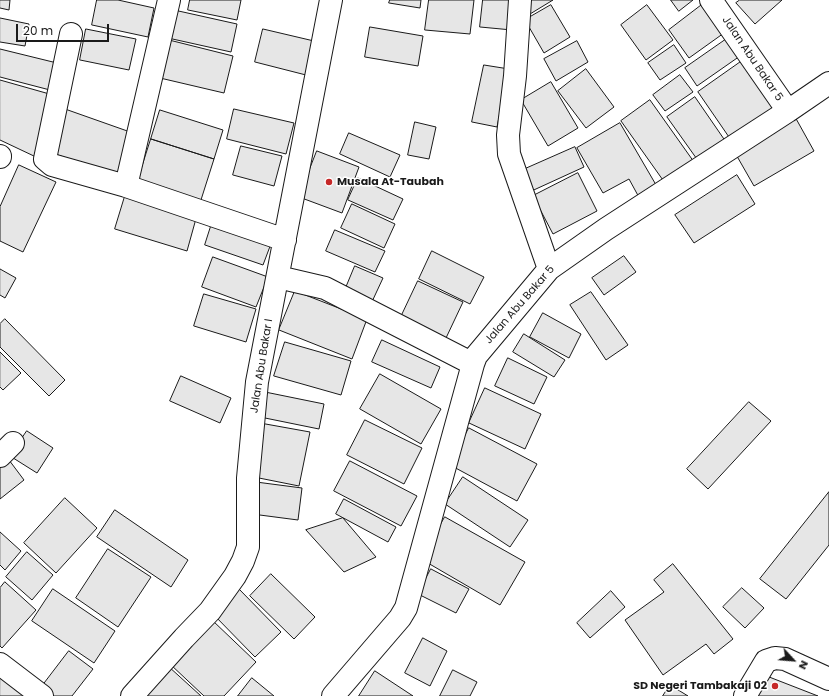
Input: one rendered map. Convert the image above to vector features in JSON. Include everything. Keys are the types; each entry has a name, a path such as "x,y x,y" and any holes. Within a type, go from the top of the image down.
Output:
{"street":[{"path":"126,186 169,0"},
{"name":"Jalan Abu Bakar I","path":"132,696 210,611 235,576 243,562 248,547 248,478 257,382 331,0"},
{"path":"520,0 515,76 508,135 509,154 548,269"},
{"name":"Jalan Abu Bakar 5","path":"333,696 400,618 406,608 476,356 548,269 606,229 788,111 711,0"},
{"path":"71,34 45,159 52,165 126,186 285,240"},
{"path":"788,111 829,83"},
{"path":"278,277 325,288 473,364"},
{"path":"746,696 766,661 775,658 785,659 829,679"},
{"path":"0,664 42,696"}],"building":[{"path":"0,0 10,0 9,10 0,8"},
{"path":"97,0 118,0 154,8 148,37 92,25"},
{"path":"190,0 241,0 237,20 188,10"},
{"path":"390,0 421,0 420,8 389,3"},
{"path":"429,0 474,0 470,34 425,30"},
{"path":"483,0 515,0 512,30 480,27"},
{"path":"522,0 553,0 530,14"},
{"path":"671,0 693,0 679,11"},
{"path":"740,0 782,0 755,24 736,3"},
{"path":"703,4 724,33 689,58 669,30"},
{"path":"551,5 570,37 544,53 525,20"},
{"path":"647,5 673,40 646,60 621,25"},
{"path":"174,10 237,24 231,52 168,38"},
{"path":"0,18 29,24 25,46 0,42"},
{"path":"370,27 423,36 418,66 365,57"},
{"path":"86,29 136,39 129,70 80,60"},
{"path":"263,29 314,41 306,75 255,62"},
{"path":"728,38 740,56 697,86 685,68"},
{"path":"169,40 233,56 224,93 160,78"},
{"path":"577,41 588,62 556,81 544,59"},
{"path":"674,45 686,63 660,80 648,63"},
{"path":"0,49 57,63 50,90 0,77"},
{"path":"742,61 775,110 731,140 698,92"},
{"path":"484,65 509,69 497,127 472,122"},
{"path":"586,69 614,107 586,128 558,91"},
{"path":"680,75 693,92 665,111 653,95"},
{"path":"0,80 53,95 36,157 0,140"},
{"path":"551,82 578,128 548,146 521,100"},
{"path":"695,97 726,142 699,162 667,117"},
{"path":"650,100 694,162 665,183 621,121"},
{"path":"65,109 133,133 118,177 50,152"},
{"path":"234,109 294,123 286,154 227,139"},
{"path":"160,110 223,130 214,159 151,139"},
{"path":"794,115 814,151 754,186 734,151"},
{"path":"415,122 436,127 429,159 408,155"},
{"path":"620,123 659,190 641,201 629,179 603,193 577,148"},
{"path":"349,133 400,155 390,177 340,154"},
{"path":"151,139 214,159 200,203 137,183"},
{"path":"241,146 282,156 274,186 233,175"},
{"path":"575,147 584,167 525,194 516,173"},
{"name":"Musala At-Taubah","path":"317,151 359,167 342,213 299,197"},
{"path":"19,165 56,182 23,252 0,241 0,207"},
{"path":"578,173 597,211 553,234 533,196"},
{"path":"737,175 755,204 694,243 675,215"},
{"path":"358,178 403,199 393,220 348,200"},
{"path":"126,193 197,215 187,251 115,229"},
{"path":"352,204 395,224 384,248 341,228"},
{"path":"213,220 272,241 263,265 205,245"},
{"path":"335,230 385,251 375,272 326,251"},
{"path":"432,251 484,277 470,304 419,279"},
{"path":"624,256 636,272 604,295 592,278"},
{"path":"213,257 268,277 256,307 202,287"},
{"path":"355,266 383,278 370,306 343,295"},
{"path":"0,269 16,278 5,298 0,295"},
{"path":"418,281 463,302 446,338 401,317"},
{"path":"295,291 367,319 352,359 279,330"},
{"path":"591,292 628,345 606,360 570,305"},
{"path":"204,294 256,309 246,342 194,326"},
{"path":"543,313 581,334 569,358 530,337"},
{"path":"5,319 65,380 49,396 0,347 0,324"},
{"path":"524,334 565,360 554,377 513,352"},
{"path":"382,340 440,367 431,388 372,362"},
{"path":"285,342 351,361 341,395 274,376"},
{"path":"0,352 21,373 3,390 0,387"},
{"path":"508,358 547,377 534,404 495,386"},
{"path":"380,374 441,409 421,444 360,409"},
{"path":"181,376 231,398 220,423 170,401"},
{"path":"485,388 541,414 525,449 469,423"},
{"path":"265,392 324,404 319,429 260,417"},
{"path":"749,402 771,421 708,489 687,469"},
{"path":"365,420 422,448 404,484 347,455"},
{"path":"260,423 310,432 299,486 249,476"},
{"path":"469,428 537,464 517,501 450,465"},
{"path":"27,431 53,448 37,473 10,456"},
{"path":"9,460 24,480 0,499 0,468"},
{"path":"350,461 417,496 401,526 334,491"},
{"path":"463,477 528,520 510,547 445,504"},
{"path":"256,482 302,488 298,520 252,514"},
{"path":"829,492 829,545 786,599 760,579"},
{"path":"65,498 97,528 56,573 24,543"},
{"path":"344,499 396,527 388,542 336,514"},
{"path":"115,510 188,560 171,587 97,537"},
{"path":"445,517 525,562 500,605 421,559"},
{"path":"343,518 376,557 344,572 306,530"},
{"path":"0,532 21,551 5,570 0,565"},
{"path":"108,549 151,577 118,627 76,598"},
{"path":"27,552 53,575 32,600 6,577"},
{"path":"673,564 733,639 714,654 706,644 663,675 625,620 664,592 654,580"},
{"path":"431,569 469,589 456,613 418,594"},
{"path":"271,574 315,617 294,639 250,596"},
{"path":"5,582 36,610 2,648 0,646 0,588"},
{"path":"742,588 764,608 745,628 723,607"},
{"path":"53,589 115,631 94,663 32,621"},
{"path":"239,589 281,632 255,657 213,614"},
{"path":"611,591 625,607 590,638 577,623"},
{"path":"212,620 256,662 224,696 204,696 170,664"},
{"path":"423,638 447,651 430,686 405,673"},
{"path":"69,651 93,669 72,696 48,696 40,689"},
{"path":"168,666 201,696 142,696"},
{"path":"453,670 477,682 470,696 440,696"},
{"path":"375,671 413,696 359,696"},
{"path":"0,675 36,696 0,696"},
{"name":"SD Negeri Tambakaji 02","path":"764,675 818,696 756,696"},
{"path":"252,678 274,696 238,696"},
{"path":"670,685 688,696 663,696"}],"place":[{"name":"Musala At-Taubah","path":"329,182"},
{"name":"SD Negeri Tambakaji 02","path":"775,686"}]}
